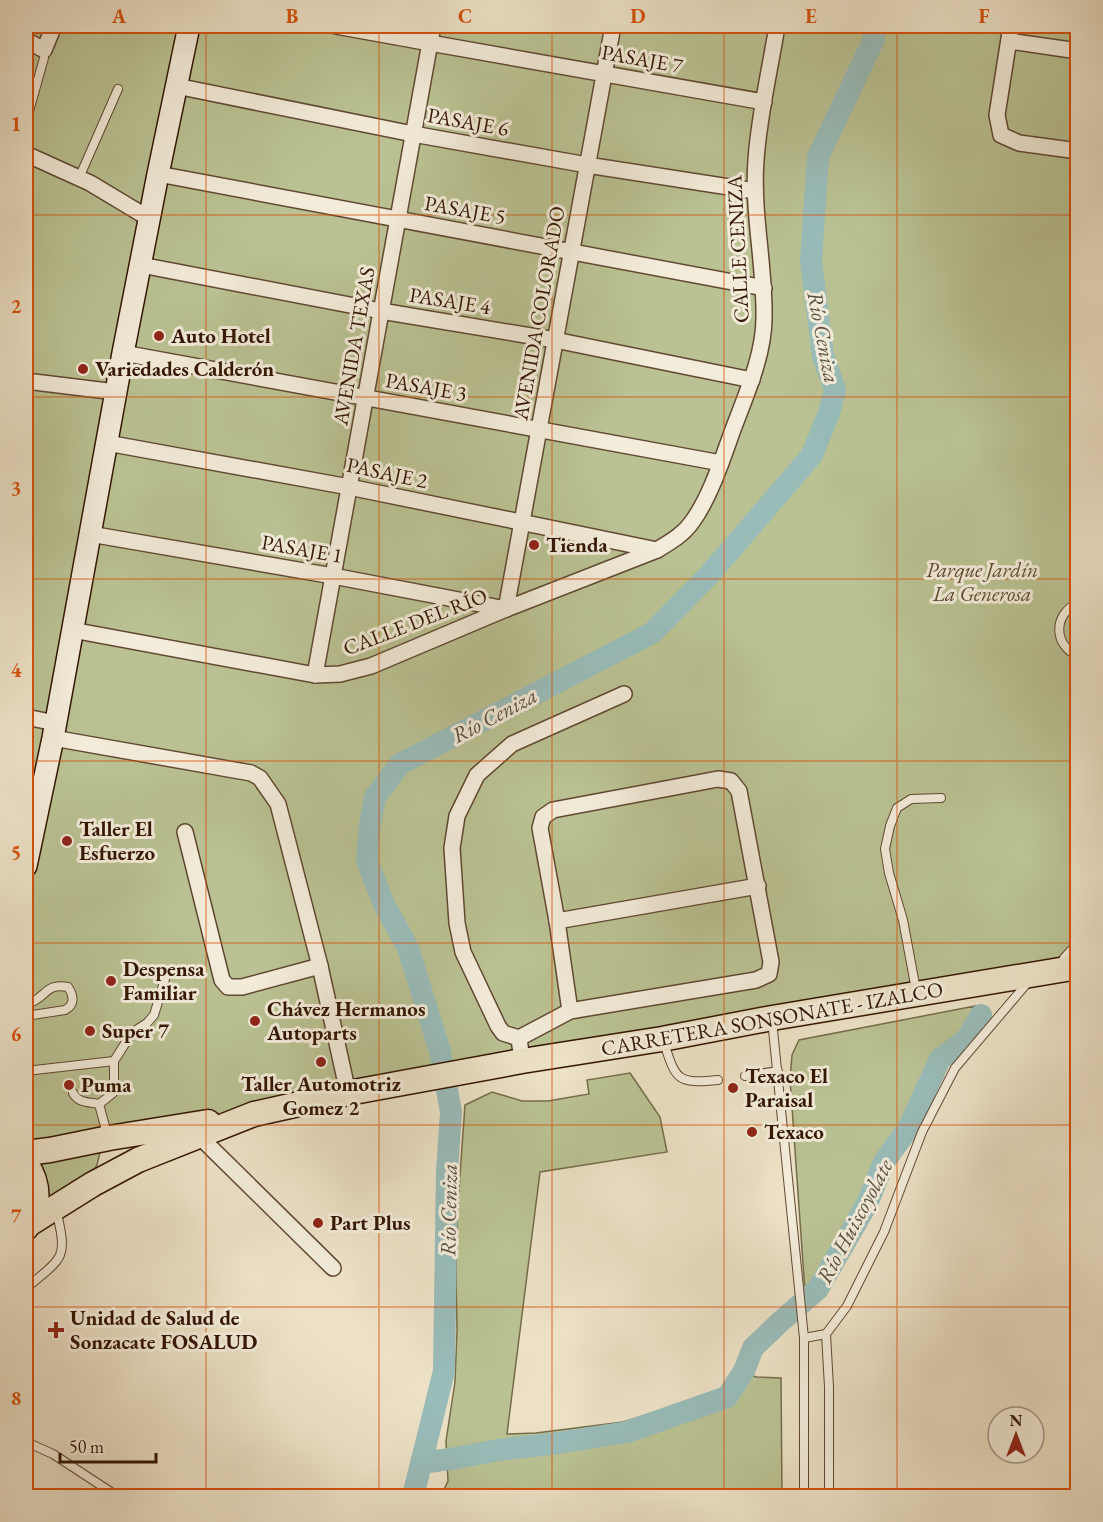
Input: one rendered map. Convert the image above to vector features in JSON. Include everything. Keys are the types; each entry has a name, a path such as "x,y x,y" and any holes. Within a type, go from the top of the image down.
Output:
{"main road":[{"path":"26,866 32,807 54,731 123,352 189,26"},
{"name":"CARRETERA SONSONATE - IZALCO","path":"255,1114 348,1093 466,1072 520,1049 662,1038 1057,971"},
{"path":"27,1226 93,1184 138,1160 255,1114"},
{"path":"26,1153 255,1114"},
{"path":"93,1184 104,1159 105,1139"},
{"path":"26,1164 34,1179 36,1194 36,1204 27,1226"}],"street":[{"name":"PASAJE 7","path":"336,26 764,102"},
{"name":"AVENIDA TEXAS","path":"315,675 433,26"},
{"name":"AVENIDA COLORADO","path":"506,609 612,26"},
{"name":"CALLE CENIZA","path":"657,550 676,538 691,524 701,509 752,380 761,344 765,320 764,288 754,191 758,134 776,26"},
{"path":"26,40 44,50 51,33"},
{"path":"1077,51 1010,33 997,116 1001,135 1019,142 1077,151"},
{"name":"PASAJE 6","path":"176,86 413,134 587,165 754,191"},
{"path":"28,155 90,183 150,219"},
{"name":"PASAJE 5","path":"158,174 764,288"},
{"name":"PASAJE 4","path":"141,265 381,312 555,340 752,380"},
{"name":"PASAJE 3","path":"123,352 721,463"},
{"path":"26,381 116,392"},
{"name":"PASAJE 2","path":"108,443 350,487 657,550"},
{"name":"PASAJE 1","path":"90,534 506,609"},
{"name":"CALLE DEL RÍO","path":"72,630 315,675 340,674 371,666 506,609 657,550"},
{"path":"570,1011 540,828 543,817 553,810 718,779 731,781 739,791 771,962 769,974 756,980 570,1011 520,1049 498,1026 464,952 457,923 452,848 457,816 477,775 512,744 624,694"},
{"path":"26,717 54,731 251,773 260,778 278,804 320,966 348,1093"},
{"path":"185,832 222,980 228,987 242,987 320,966"},
{"path":"557,921 758,886"},
{"path":"198,1136 333,1268"}],"lane":[{"path":"26,122 44,58"},
{"path":"79,178 118,89"},
{"path":"26,178 28,155"},
{"path":"1077,603 1064,613 1059,631 1065,647 1077,656"},
{"path":"916,994 903,920 889,873 885,849 897,808 911,799 941,798"},
{"path":"829,1497 829,1387 826,1334 847,1306 884,1232 922,1132 955,1068 1057,971 1064,958 1077,943"},
{"path":"73,1093 82,1101 99,1104 108,1098 114,1086 114,1061 128,1038 154,1015 165,979"},
{"path":"26,1004 34,1002 53,987 68,987 72,992 73,1000 70,1007 65,1010 26,1016"},
{"path":"772,1018 804,1338 804,1497"},
{"path":"662,1038 673,1070 681,1079 695,1082 718,1080"},
{"path":"26,1071 114,1061"},
{"path":"69,1066 70,1076"},
{"path":"745,1076 778,1071"},
{"path":"99,1104 105,1139"},
{"path":"26,1288 55,1264 60,1256 62,1245 56,1207"},
{"path":"804,1338 826,1334"},
{"path":"26,1442 53,1454 117,1497"}],"green space":[{"name":"Parque Jardín La Generosa","path":"26,26 1077,26 1077,972 26,1161"},
{"path":"975,1006 962,1037 935,1057 906,1127 881,1160 866,1202 805,1292 790,1079 792,1055 799,1040"},
{"path":"630,1073 660,1117 667,1152 540,1172 507,1434 536,1433 623,1422 722,1391 733,1371 757,1377 781,1378 782,1496 441,1496 448,1481 446,1441 455,1382 457,1217 465,1105 492,1092 522,1101 548,1101 589,1094 587,1080"},
{"path":"99,1151 97,1165 91,1175 47,1200 41,1162"}],"waterway":[{"name":"Río Ceniza","path":"413,1496 444,1371 447,1171 451,1112 440,1051 408,948 384,904 367,861 375,797 400,764 652,633 709,575 812,455 829,413 835,390 823,356 811,261 818,157 874,39 874,26"},
{"name":"Río Huiscoyolate","path":"421,1463 627,1432 727,1397 744,1371 753,1348 818,1289 867,1204 884,1162 908,1129 940,1059 966,1040 981,1015"}],"place":[{"name":"Auto Hotel","path":"159,336"},
{"name":"Variedades Calderón","path":"83,369"},
{"name":"Tienda","path":"534,545"},
{"name":"Taller El Esfuerzo","path":"67,841"},
{"name":"Despensa Familiar","path":"111,981"},
{"name":"Chávez Hermanos Autoparts","path":"255,1021"},
{"name":"Super 7","path":"90,1031"},
{"name":"Taller Automotriz Gomez 2","path":"321,1062"},
{"name":"Puma","path":"69,1085"},
{"name":"Texaco El Paraisal","path":"733,1088"},
{"name":"Texaco","path":"752,1132"},
{"name":"Part Plus","path":"318,1223"},
{"name":"Unidad de Salud de Sonzacate FOSALUD","path":"56,1330"}]}
